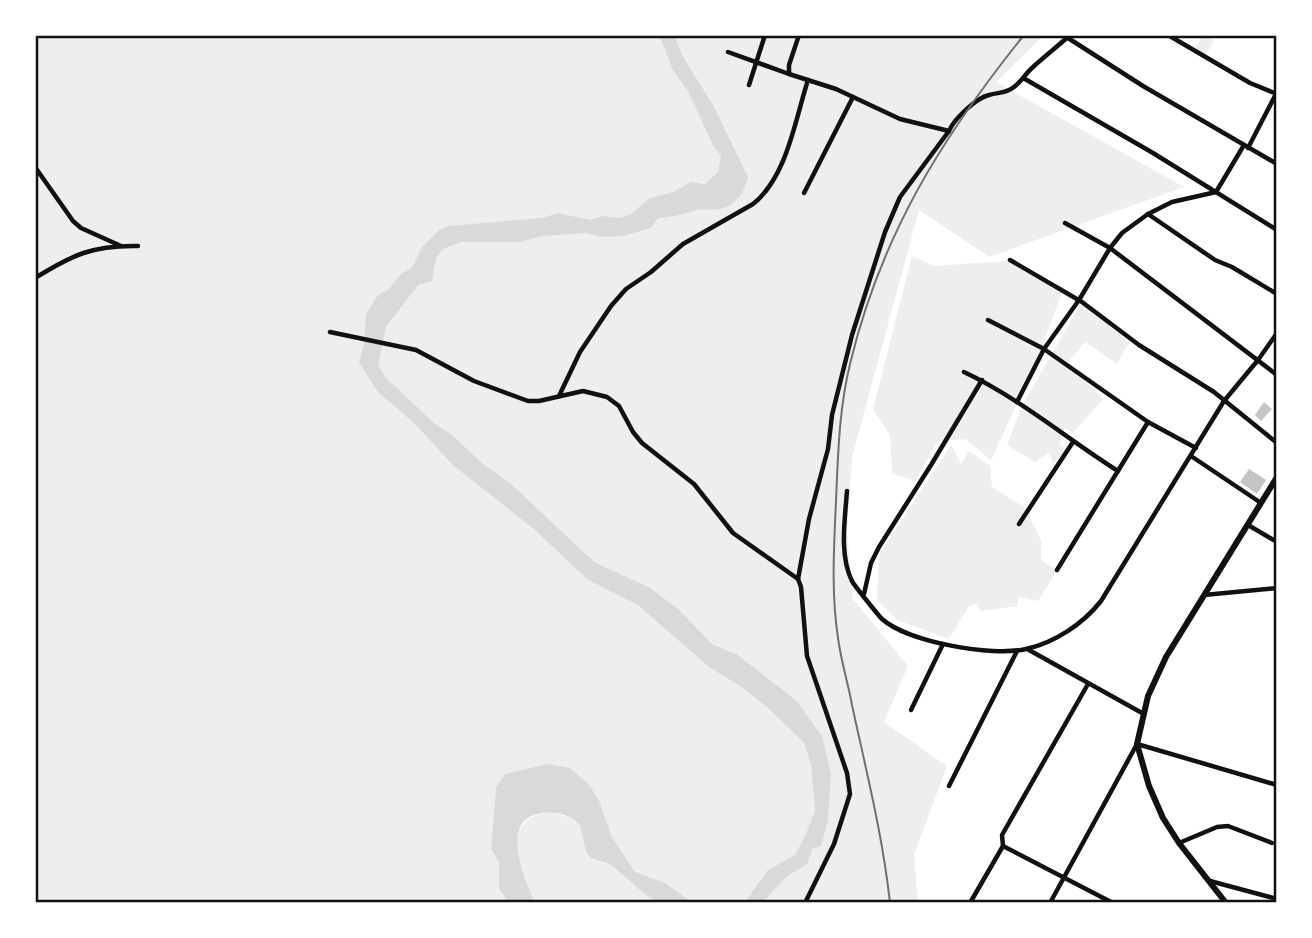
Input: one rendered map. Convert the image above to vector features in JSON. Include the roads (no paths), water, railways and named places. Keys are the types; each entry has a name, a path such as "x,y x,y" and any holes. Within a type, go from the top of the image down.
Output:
{"main road":[{"path":"1226,903 1179,844 1163,818 1149,786 1137,744 1142,713 1166,657 1277,477"}],"street":[{"path":"750,85 765,35"},
{"path":"789,74 789,65 799,35"},
{"path":"1017,402 1044,349 1122,233 1148,214 1172,202 1216,192 1277,93 1250,83 1168,35"},
{"path":"805,903 834,844 850,794 847,774 807,656 798,579 828,449 831,415 852,335 885,232 900,197 949,131 953,121 989,94 1003,94 1025,79 1035,65 1069,36 1143,86 1277,164"},
{"path":"728,52 853,97 907,122 949,131"},
{"path":"1025,79 1277,230"},
{"path":"559,396 580,352 626,289 652,272 683,244 764,196 778,176 808,80"},
{"path":"804,193 853,97"},
{"path":"35,167 73,221 81,228 121,246"},
{"path":"1148,214 1214,260 1232,267 1277,294"},
{"path":"1065,223 1110,248 1277,375"},
{"path":"35,278 80,253 138,246"},
{"path":"1010,260 1079,300 1139,345 1181,370 1224,401 1277,443"},
{"path":"988,320 1044,349 1148,422 1196,448"},
{"path":"330,332 416,350 474,382 515,397 539,401 583,391 600,394 614,401 642,443 694,484 733,533 798,579"},
{"path":"847,491 844,532 848,572 853,584 882,619 917,636 967,649 1028,649 1066,632 1095,609 1224,401 1276,336"},
{"path":"964,372 1017,402 1118,471"},
{"path":"864,595 871,563 879,547 982,380"},
{"path":"1057,570 1148,422"},
{"path":"1020,524 1073,442"},
{"path":"1191,456 1261,503"},
{"path":"1248,525 1277,542"},
{"path":"1204,595 1277,588"},
{"path":"911,710 943,644"},
{"path":"1028,649 1142,713"},
{"path":"949,786 1017,651"},
{"path":"970,903 1003,846 1002,835 1088,684"},
{"path":"1050,903 1137,744 1277,785"},
{"path":"1179,844 1217,827 1228,826 1272,843"},
{"path":"1003,846 1113,903"},
{"path":"1210,881 1277,899"}],"tram line":[{"path":"890,903 879,828 836,621 834,535 843,398 863,317 897,230 941,150 1024,35"}]}
